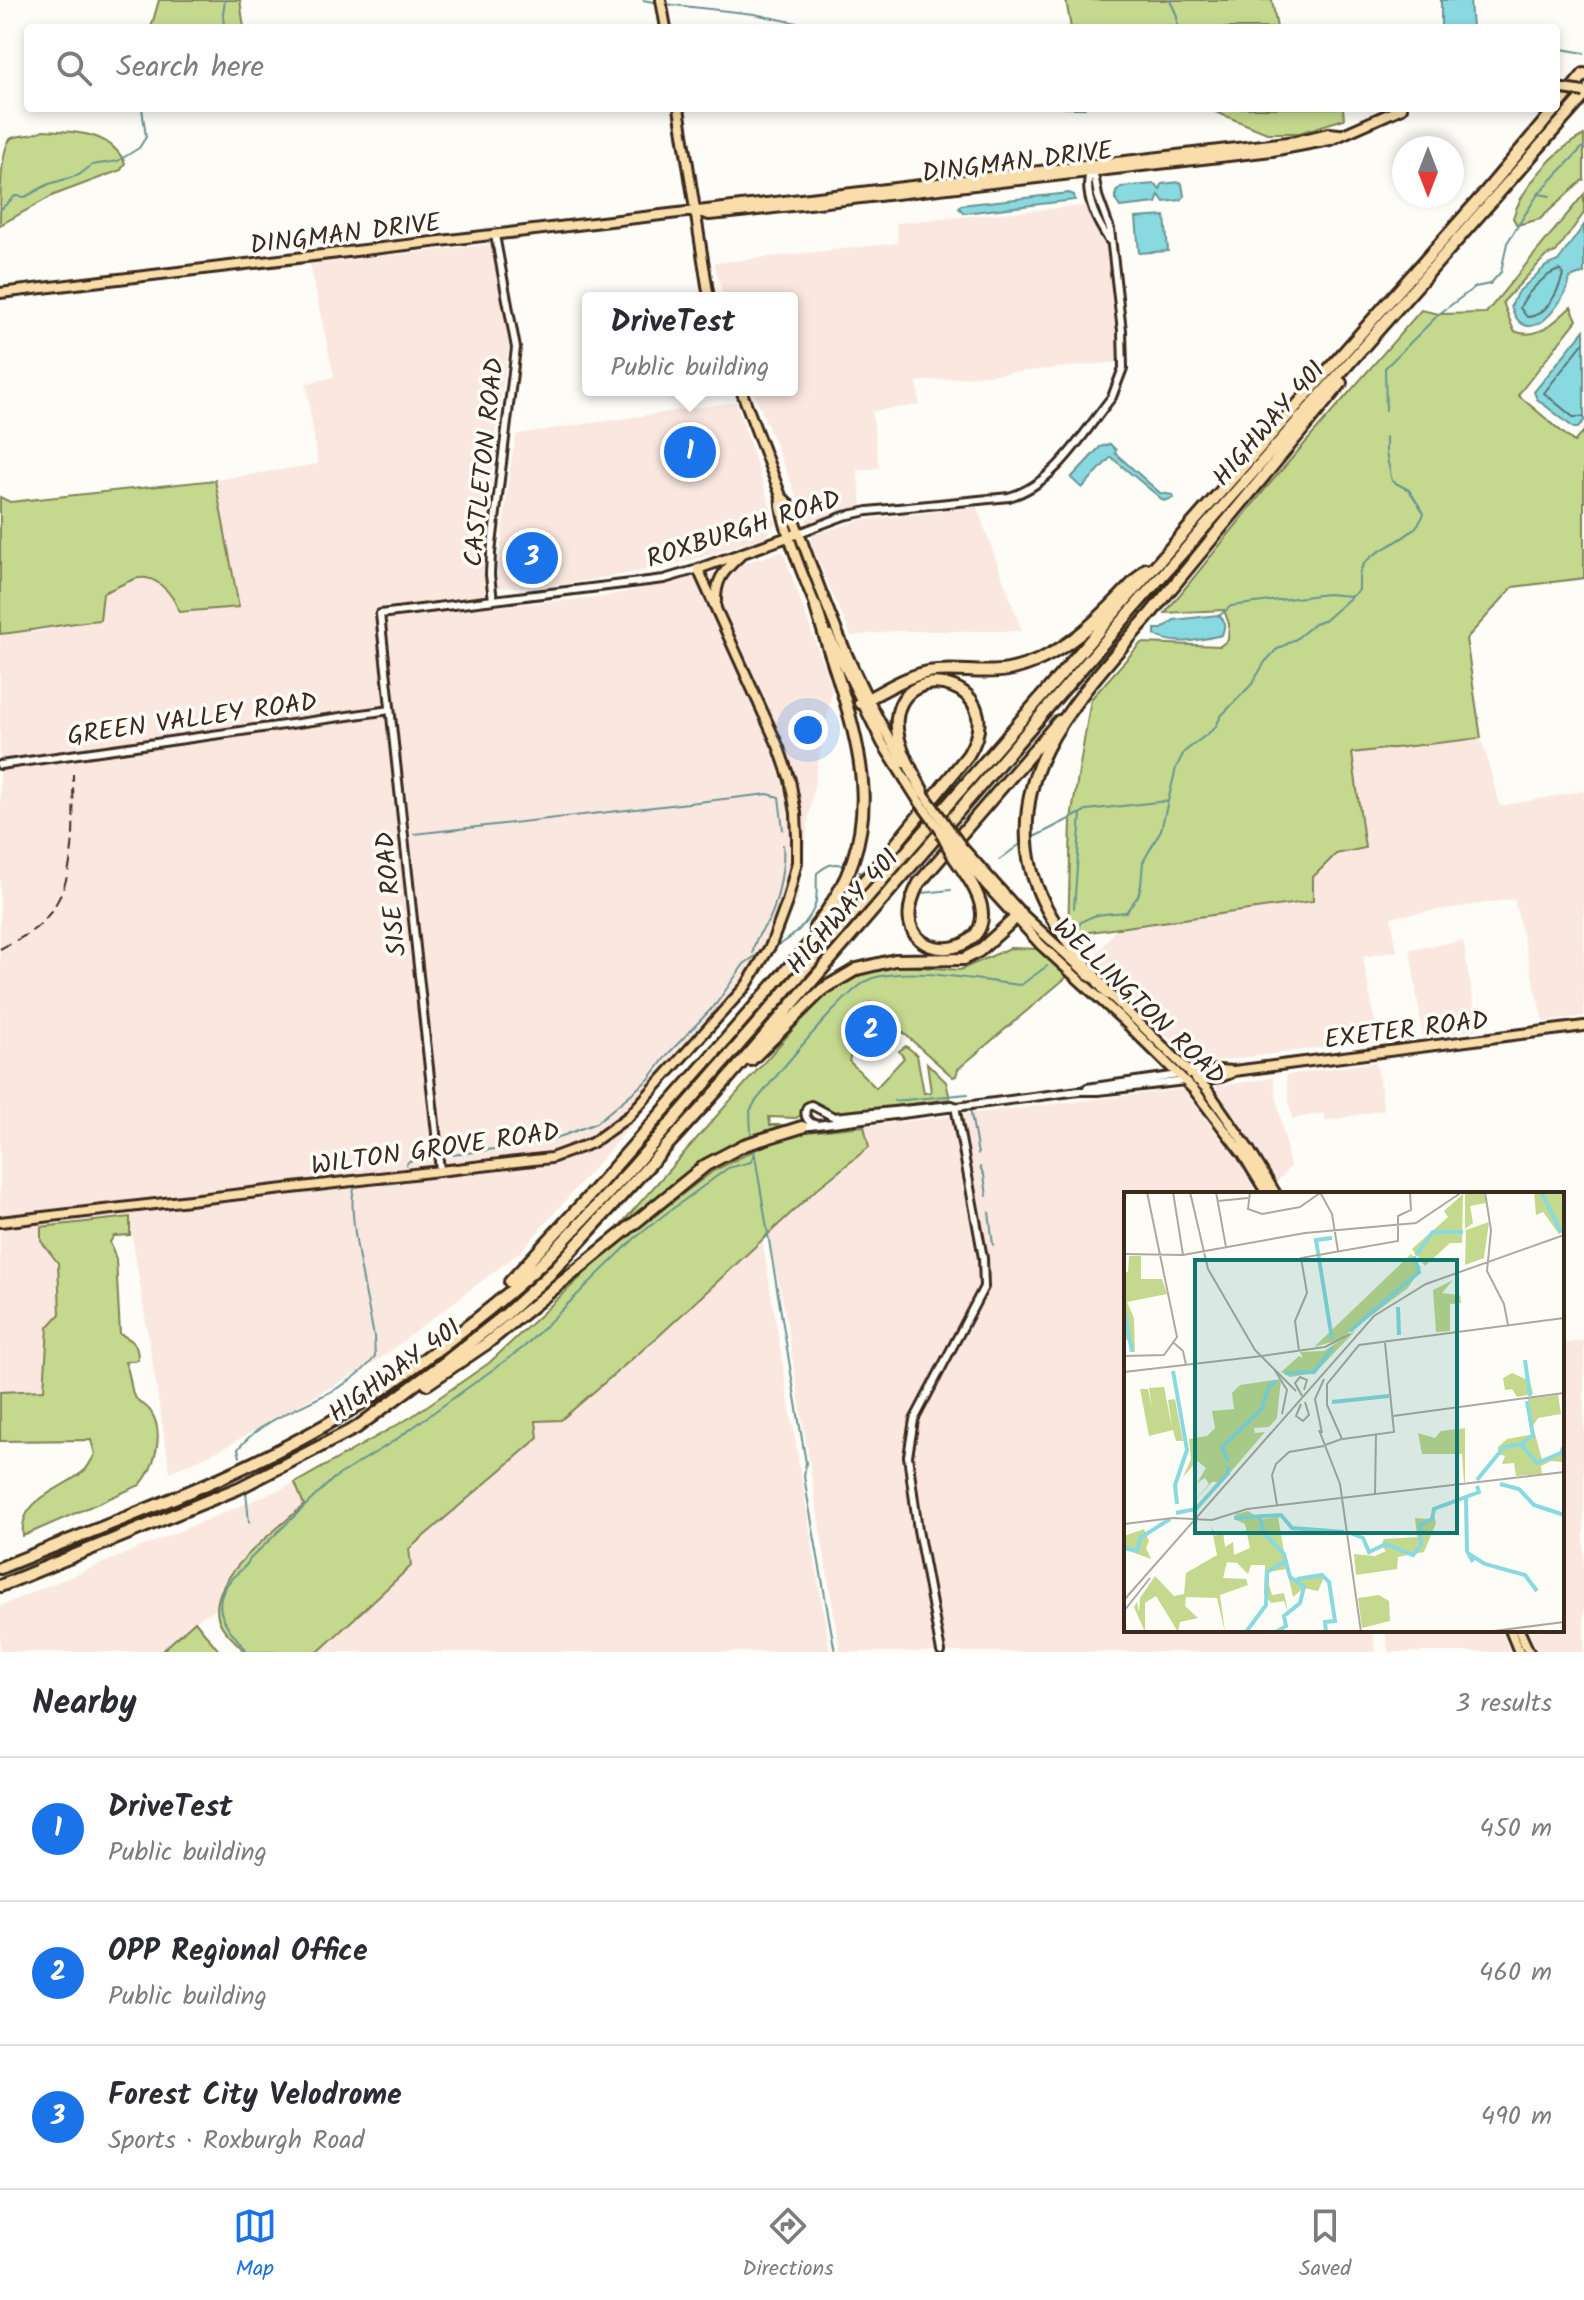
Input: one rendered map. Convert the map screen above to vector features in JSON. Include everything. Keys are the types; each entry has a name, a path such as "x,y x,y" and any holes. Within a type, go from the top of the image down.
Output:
{"highway":[{"name":"HIGHWAY 401","path":"1560,103 1584,74"},
{"name":"HIGHWAY 401","path":"0,1586 239,1488 332,1441 391,1404 505,1315 550,1274 725,1082 1138,603 1584,94"},
{"name":"HIGHWAY 401","path":"0,1568 205,1485 292,1443 388,1385 461,1331 541,1263 630,1170 1553,112"},
{"path":"942,834 958,852 978,895 982,918 974,936 953,949 935,948 917,937 911,928 908,913 919,883 1014,770 1087,689 1365,355 1370,341"},
{"path":"863,701 929,672 1008,670 1047,656 1084,630 1153,561 1169,550"},
{"path":"772,986 780,971 831,907 847,880 859,845 863,814 862,774 857,744 816,607"},
{"path":"461,1331 466,1321 517,1276 574,1213 921,815 976,742 980,729 978,713 962,690 949,684 930,683 908,694 897,717 902,745 921,797"},
{"path":"1087,689 1048,746 1034,777 1029,799 1027,842 1039,898 1053,924 1108,994"},
{"path":"725,1082 737,1074 823,989 857,969 895,960 964,959 979,951 1018,916"},
{"path":"391,1404 410,1396 486,1344 706,1165 754,1140 802,1127"}],"main road":[{"path":"661,0 665,24"},
{"path":"1560,89 1584,94"},
{"path":"680,112 708,292"},
{"name":"DINGMAN DRIVE","path":"695,211 709,215 731,213 1291,148 1318,143 1392,112"},
{"name":"DINGMAN DRIVE","path":"0,293 1340,134"},
{"path":"743,396 781,496 788,503 794,535 816,607 863,701 942,834"},
{"path":"794,535 863,701"},
{"name":"ROXBURGH ROAD","path":"698,569 794,535"},
{"path":"717,613 717,580 744,553"},
{"name":"WILTON GROVE ROAD","path":"0,1222 551,1158 592,1143 629,1116 746,986 771,945 787,902 797,862 796,813 785,763 698,569"},
{"name":"WELLINGTON ROAD","path":"921,797 958,852 1018,916 1188,1078 1266,1192"},
{"name":"WELLINGTON ROAD","path":"1018,916 1108,994 1232,1125 1275,1192"},
{"name":"EXETER ROAD","path":"1188,1078 1218,1070 1234,1071 1584,1026"},
{"path":"1511,1632 1519,1652"},
{"path":"1520,1632 1529,1652"}],"street":[{"name":"ROXBURGH ROAD","path":"794,535 844,516 868,511 1009,497 1028,490 1049,475 1112,397 1119,383 1124,353 1111,244 1093,207 1088,180 1090,172"},
{"name":"CASTLETON ROAD","path":"493,600 490,564 516,348 495,235"},
{"name":"ROXBURGH ROAD","path":"380,614 664,579 698,569"},
{"name":"SISE ROAD","path":"380,614 440,1170"},
{"name":"GREEN VALLEY ROAD","path":"0,765 390,710"},
{"name":"EXETER ROAD","path":"802,1127 946,1110 955,1106 1079,1091 1097,1085 1188,1078"},
{"name":"EXETER ROAD","path":"820,1125 812,1123 805,1115 807,1107 811,1105 834,1117 945,1104 955,1106"},
{"path":"941,1652 918,1530 908,1456 914,1420 984,1287 983,1258 955,1106"}],"shaded area":[{"path":"1089,205 1108,247 1120,340 1119,362 917,382 920,405 872,411 879,468 857,470 863,512 810,529 755,396 798,396 798,292 722,292 714,263 898,243 896,223"},
{"path":"493,244 509,345 495,433 484,589 486,607 602,597 713,573 783,551 832,689 812,796 798,898 766,971 521,1251 377,1361 222,1449 170,1472 129,1217 41,1241 58,1263 60,1303 60,1315 48,1327 44,1390 0,1392 0,634 41,631 69,623 100,620 103,593 135,578 159,582 175,600 238,607 215,480 318,464 306,383 334,377 310,264"},
{"path":"736,402 776,523 766,537 671,566 560,585 496,588 517,434"},
{"path":"977,507 1022,631 895,631 851,636 810,542 812,535 861,520"},
{"path":"1481,738 1500,806 1584,791 1584,1016 1543,1022 1514,899 1391,917 1397,951 1363,957 1378,1040 1211,1062 1181,1050 1093,959 1115,930 1313,901 1313,877 1336,854 1365,847 1351,753"},
{"path":"1463,941 1478,1029 1423,1038 1410,949"},
{"path":"1376,1062 1384,1110 1325,1121 1324,1113 1292,1119 1286,1075"},
{"path":"1273,1078 1290,1167 1276,1183 1216,1093 1217,1086"},
{"path":"1183,1089 1239,1162 1256,1192 1124,1192 1124,1632 1372,1632 1376,1652 840,1652 785,1312 768,1233 869,1147 864,1126"},
{"path":"762,1238 830,1652 318,1652 410,1566 409,1549 538,1438 536,1421 561,1419 661,1334"},
{"path":"1584,1340 1584,1652 1537,1652 1529,1632 1564,1632 1564,1344"},
{"path":"295,1483 304,1505 239,1563 224,1583 217,1608 195,1621 161,1652 0,1652 0,1606"},
{"path":"1385,1632 1502,1632 1510,1652 1388,1652"}],"green space":[{"path":"159,0 240,0 243,24 152,24"},
{"path":"1066,0 1272,0 1276,24 1070,24"},
{"path":"1216,112 1343,112 1344,119 1299,133 1267,133"},
{"path":"43,130 78,133 100,139 110,144 125,163 121,170 54,195 0,225 2,177 8,143 12,138"},
{"path":"1584,135 1584,179 1540,219 1517,225 1513,218 1517,206 1532,182 1563,149"},
{"path":"1584,194 1584,213 1556,252 1546,256 1503,302 1514,331 1538,332 1571,307 1577,320 1518,395 1574,442 1584,431 1584,578 1513,587 1466,639 1481,738 1352,753 1365,848 1336,854 1313,877 1313,901 1068,935 1071,819 1091,699 1141,643 1220,646 1228,640 1229,624 1224,610 1165,613 1266,488 1421,310 1439,314 1486,313"},
{"path":"215,480 239,607 179,612 162,586 140,578 103,593 100,620 0,634 0,497 10,502"},
{"path":"1010,948 1041,949 1068,976 958,1069 956,1076 953,1077 870,1003 854,1020 859,1028 844,1046 851,1054 849,1061 876,1088 904,1058 899,1051 906,1046 917,1055 924,1093 931,1092 927,1063 946,1082 950,1099 834,1114 814,1101 806,1102 801,1115 796,1118 769,1117 770,1125 793,1125 763,1132 718,1151 614,1232 820,999 860,973 894,965 960,970"},
{"path":"864,1126 869,1147 818,1188 661,1334 561,1420 536,1421 538,1438 409,1549 411,1566 318,1652 245,1652 225,1631 218,1617 218,1602 224,1586 248,1555 304,1505 295,1483 411,1417 489,1363 611,1249 713,1171 769,1143 807,1132"},
{"path":"130,1217 130,1235 114,1236 110,1242 116,1259 120,1334 134,1343 138,1355 138,1360 125,1362 133,1394 155,1420 158,1440 154,1460 140,1485 23,1536 27,1512 44,1496 85,1470 95,1454 91,1440 0,1441 0,1392 44,1390 48,1327 60,1314 58,1263 41,1241 41,1227"},
{"path":"195,1621 220,1652 161,1652"}],"water":[{"path":"1441,0 1470,0 1472,24 1441,24"},
{"path":"1180,182 1184,196 1181,200 1164,202 1159,195 1156,203 1120,207 1116,201 1116,192 1121,187 1155,184 1160,190 1162,184"},
{"path":"1069,193 1074,195 1075,200 964,213 959,208 961,205"},
{"path":"1165,216 1168,251 1139,253 1136,218"},
{"path":"1584,225 1584,273 1570,278 1561,300 1544,320 1526,326 1518,320 1511,306 1517,293 1546,266 1558,261"},
{"path":"1584,330 1584,421 1574,428 1537,399 1534,392"},
{"path":"1110,444 1115,453 1160,493 1173,495 1173,498 1164,501 1111,457 1082,488 1071,478 1100,447"},
{"path":"1218,615 1224,624 1222,635 1179,642 1155,635 1155,629 1162,629 1174,620"}],"waterway":[{"path":"224,24 225,0"},
{"path":"643,0 659,3"},
{"path":"1170,0 1177,24"},
{"path":"665,4 754,14 802,24"},
{"path":"1560,49 1584,53"},
{"path":"0,210 15,196 25,197 49,184 79,175 92,165 118,161 139,148 146,137 143,112"},
{"path":"1386,410 1385,368 1439,314 1475,287 1490,284 1501,272 1507,243 1538,194 1584,146"},
{"path":"1539,194 1550,196"},
{"path":"1076,938 1080,923 1097,915 1126,912 1138,896 1143,862 1161,830 1176,768 1184,752 1215,728 1221,716 1252,684 1276,650 1325,620 1359,590 1361,570 1370,558 1405,536 1420,522 1424,513 1409,490 1392,481 1386,437"},
{"path":"1219,616 1231,606 1327,594 1351,596"},
{"path":"414,834 768,794 779,797 783,830"},
{"path":"1034,837 1087,810 1166,801"},
{"path":"1074,908 1081,814"},
{"path":"753,953 756,939 775,904 782,873 783,845"},
{"path":"999,860 1019,845"},
{"path":"776,946 799,929 813,911 817,873 830,865 844,866"},
{"path":"923,893 951,890"},
{"path":"453,1155 549,1141 596,1123 649,1079 667,1055 716,1004 744,964 764,950"},
{"path":"751,1134 750,1111 755,1102 812,1033 862,984 873,978 907,973 1021,985 1047,966"},
{"path":"894,1101 968,1094"},
{"path":"970,1108 978,1154"},
{"path":"754,1150 806,1463 804,1476 807,1495 835,1652"},
{"path":"248,1652 227,1626 220,1608 224,1589 250,1559 334,1478 394,1441 524,1347 634,1239 728,1168 751,1162 754,1153"},
{"path":"406,1165 409,1161 432,1158"},
{"path":"980,1167 987,1196"},
{"path":"240,1457 238,1449 269,1422 344,1384 375,1357 355,1233 353,1195 356,1185 407,1179"},
{"path":"989,1212 993,1245"},
{"path":"246,1491 249,1522"}],"railway":[{"path":"0,949 37,927 51,912 61,894 71,855 73,774"}],"place":[{"name":"DriveTest","path":"690,452"},
{"name":"Forest City Velodrome","path":"532,558"},
{"name":"OPP Regional Office","path":"871,1031"}]}
